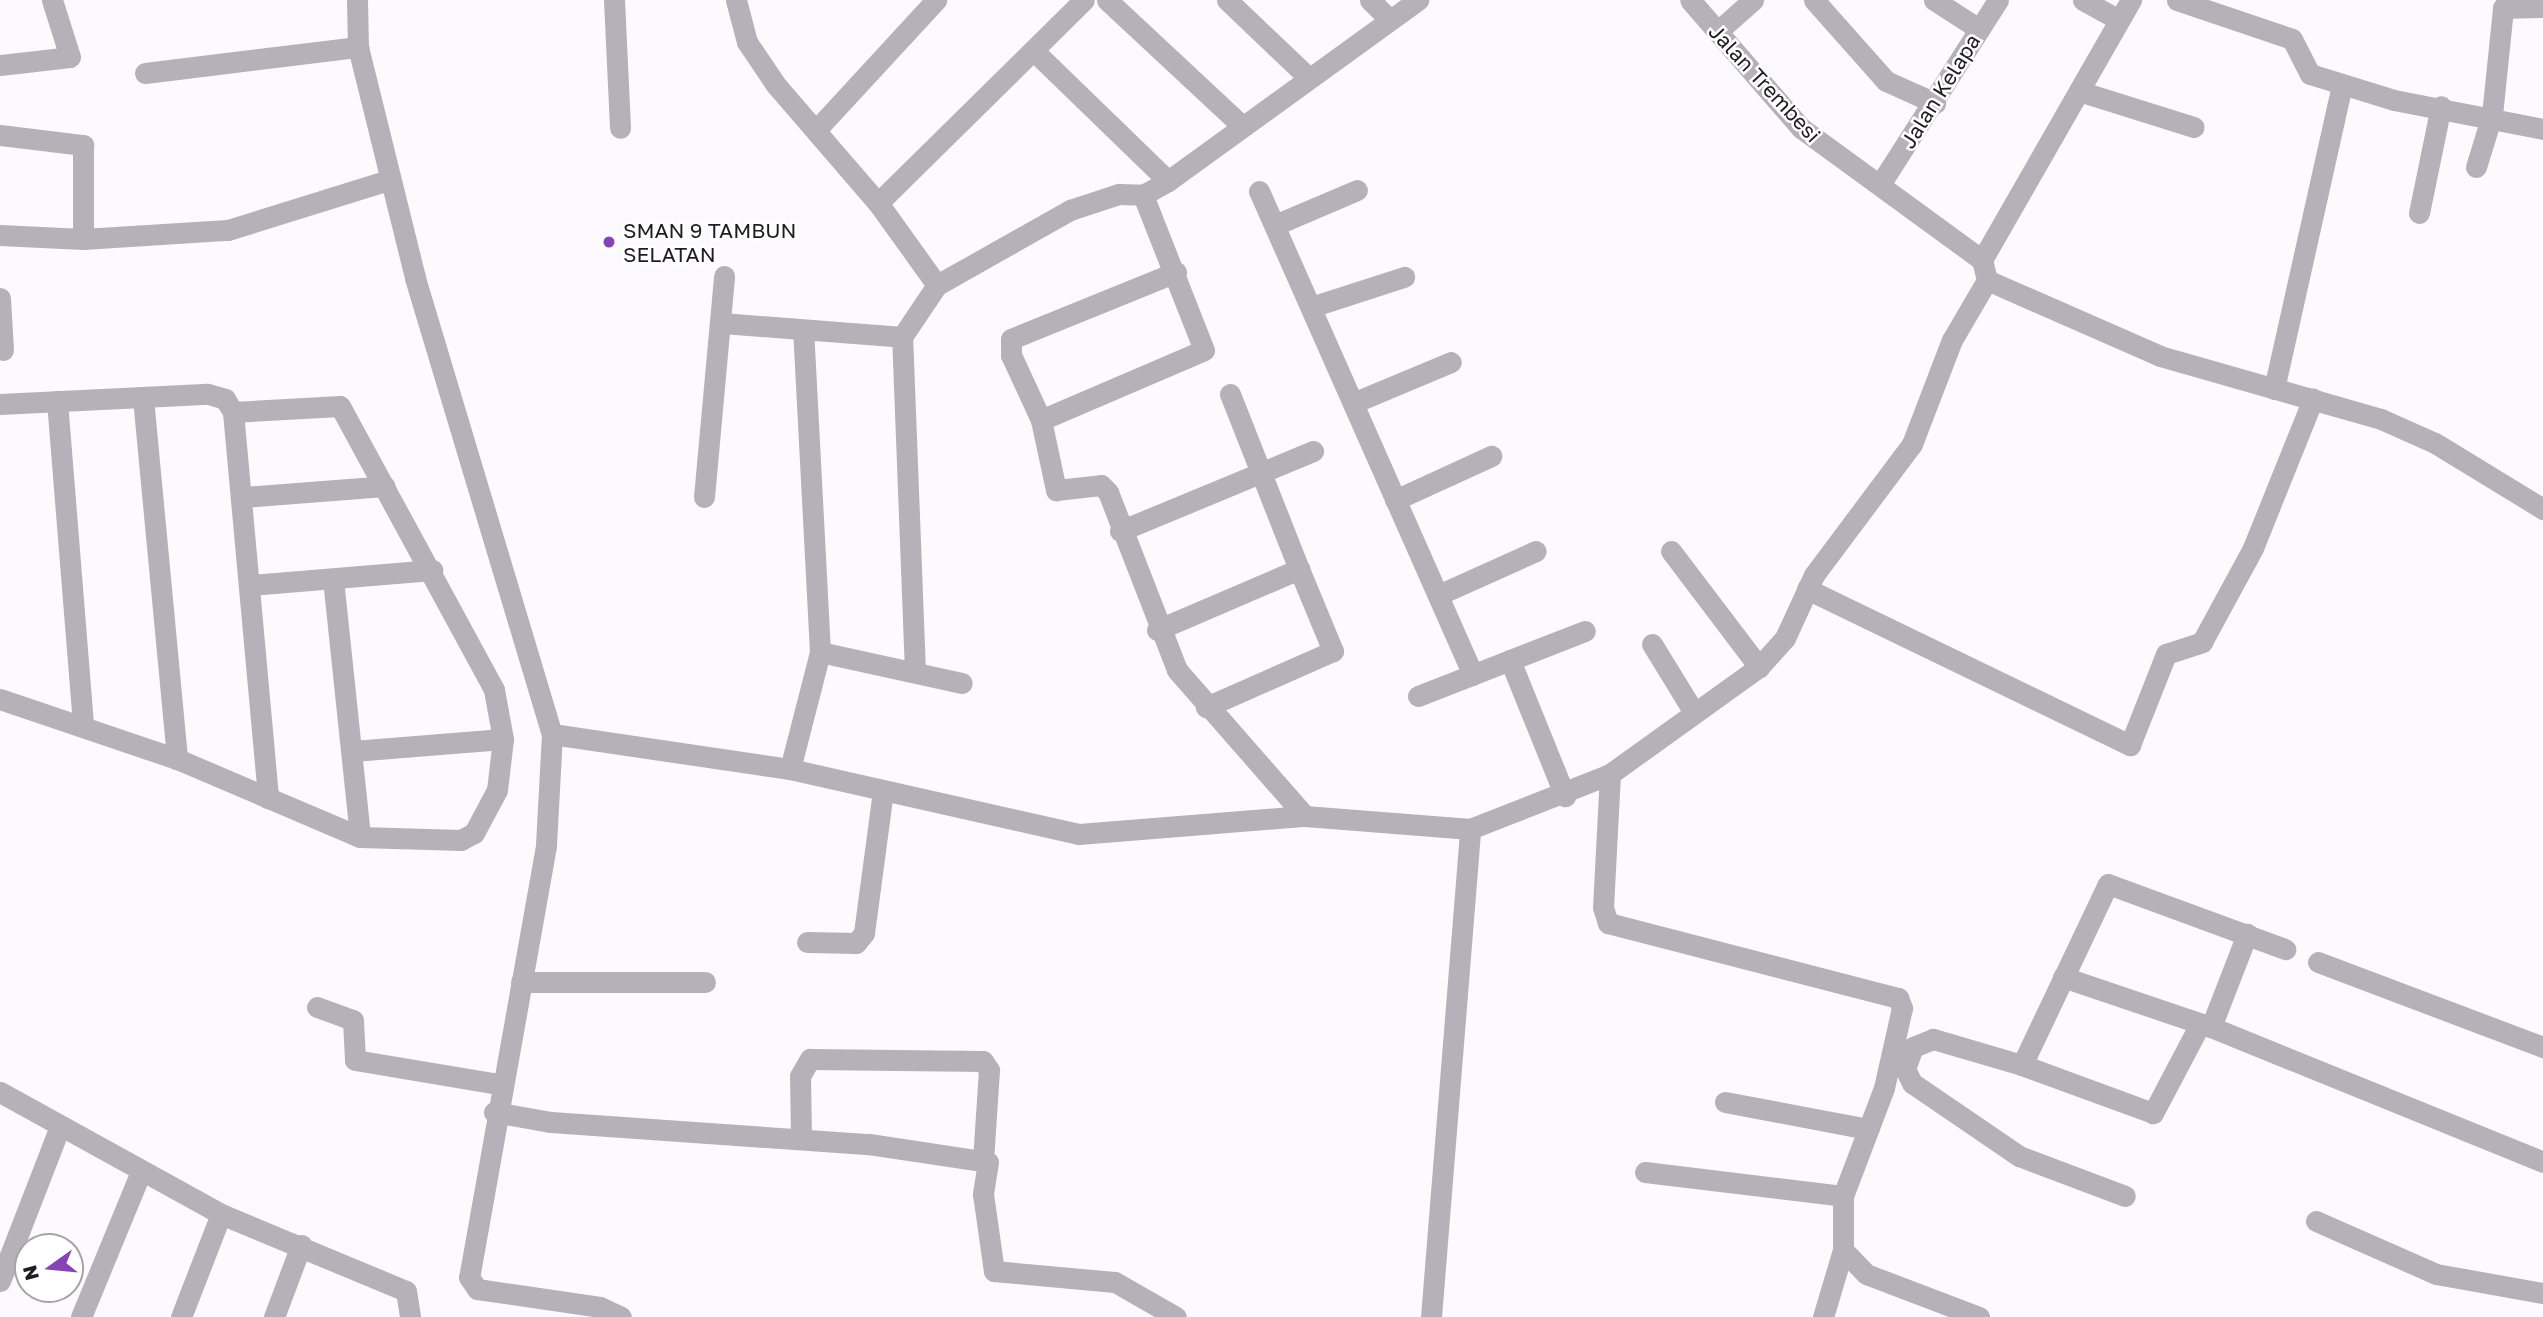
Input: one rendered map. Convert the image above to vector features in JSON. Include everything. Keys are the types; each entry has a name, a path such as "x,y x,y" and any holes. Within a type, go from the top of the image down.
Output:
{"street":[{"path":"0,65 70,57 52,0"},
{"path":"357,0 358,47 389,180 552,734 545,846 494,1112 470,1283 621,1317"},
{"path":"614,0 620,128"},
{"path":"736,0 747,42 878,202 937,285"},
{"path":"817,128 936,0"},
{"path":"878,202 1035,52 1084,0"},
{"path":"1107,0 1242,126"},
{"path":"1227,0 1309,78"},
{"path":"1370,0 1389,19"},
{"path":"915,672 902,337 937,285 1070,210 1119,194 1143,195 1168,181 1418,0"},
{"name":"Jalan Trembesi","path":"1690,0 1801,128 1881,183 1984,270 2160,356 2313,399 2435,443 2543,509"},
{"path":"1718,32 1753,0"},
{"path":"1814,0 1886,81 1935,103"},
{"path":"1934,0 1979,29"},
{"name":"Jalan Kelapa","path":"1881,183 1935,103 1998,0"},
{"path":"2083,0 2119,20"},
{"path":"552,734 790,769 1079,834 1305,816 1469,829 1566,796 1610,774 1693,711 1759,667 1785,638 1807,589 1912,444 1952,340 1984,270 2131,0"},
{"path":"2177,0 2292,39 2310,74 2342,85 2492,115 2543,129"},
{"path":"2476,167 2492,115 2503,8 2543,7"},
{"path":"145,73 358,47"},
{"path":"1035,52 1168,181"},
{"path":"2274,389 2342,85"},
{"path":"2082,92 2194,127"},
{"path":"2419,213 2441,106"},
{"path":"0,135 83,145 83,239"},
{"path":"0,236 83,239 228,230 389,180"},
{"path":"1275,225 1357,190"},
{"path":"1259,191 1473,675"},
{"path":"1041,420 1204,350 1143,195"},
{"path":"1175,272 1012,340 1010,355 1041,420 1056,490 1101,485 1157,630 1177,670 1206,707 1305,816"},
{"path":"704,497 722,323 724,276"},
{"path":"1311,307 1404,276"},
{"path":"0,298 2,340"},
{"path":"722,323 902,337"},
{"path":"790,769 820,652 803,330"},
{"path":"1353,403 1451,362"},
{"path":"0,404 208,394 225,399 233,412 243,497 268,798"},
{"path":"1206,707 1333,650 1230,394"},
{"path":"143,398 177,759"},
{"path":"1807,589 2130,745 2166,654 2202,642 2253,548 2313,399"},
{"path":"57,401 83,725"},
{"path":"0,699 177,759 360,837 441,843 474,833 497,790 503,739 494,690 432,570 340,406 233,412"},
{"path":"1119,531 1313,451"},
{"path":"1395,499 1491,456"},
{"path":"243,497 385,486"},
{"path":"1438,595 1536,551"},
{"path":"1671,551 1759,667"},
{"path":"1157,630 1299,569"},
{"path":"250,584 432,570"},
{"path":"333,579 360,837"},
{"path":"1418,696 1585,631"},
{"path":"1652,644 1693,711"},
{"path":"820,652 962,683"},
{"path":"1510,660 1566,796"},
{"path":"353,751 503,739"},
{"path":"1610,774 1603,907 1608,923 1898,998 1898,1026 1868,1129 1843,1196 1843,1250 1823,1317"},
{"path":"807,943 856,943 864,933 883,790"},
{"path":"1431,1317 1469,829"},
{"path":"2022,1065 2103,888 2114,882 2285,949"},
{"path":"2125,1196 2019,1156 1912,1083 1905,1069 1913,1047 1933,1039 2022,1065 2153,1113 2206,1026 2247,934"},
{"path":"2318,962 2543,1047"},
{"path":"2063,977 2206,1026 2543,1162"},
{"path":"521,982 705,982"},
{"path":"317,1007 353,1020 355,1060 499,1084"},
{"path":"801,1138 800,1076 810,1059 983,1061 989,1070 983,1161 994,1271 1115,1282 1176,1317"},
{"path":"0,1092 59,1129 140,1174 221,1214 406,1291 410,1317"},
{"path":"1725,1102 1868,1129"},
{"path":"494,1112 551,1122 801,1138 983,1161"},
{"path":"0,1281 59,1129"},
{"path":"1645,1172 1843,1196"},
{"path":"80,1317 140,1174"},
{"path":"181,1317 221,1214"},
{"path":"2316,1221 2436,1275 2543,1293"},
{"path":"274,1317 300,1245"},
{"path":"1843,1250 1866,1274 1979,1317"}],"place":[{"name":"SMAN 9 TAMBUN SELATAN","path":"609,242"}]}
